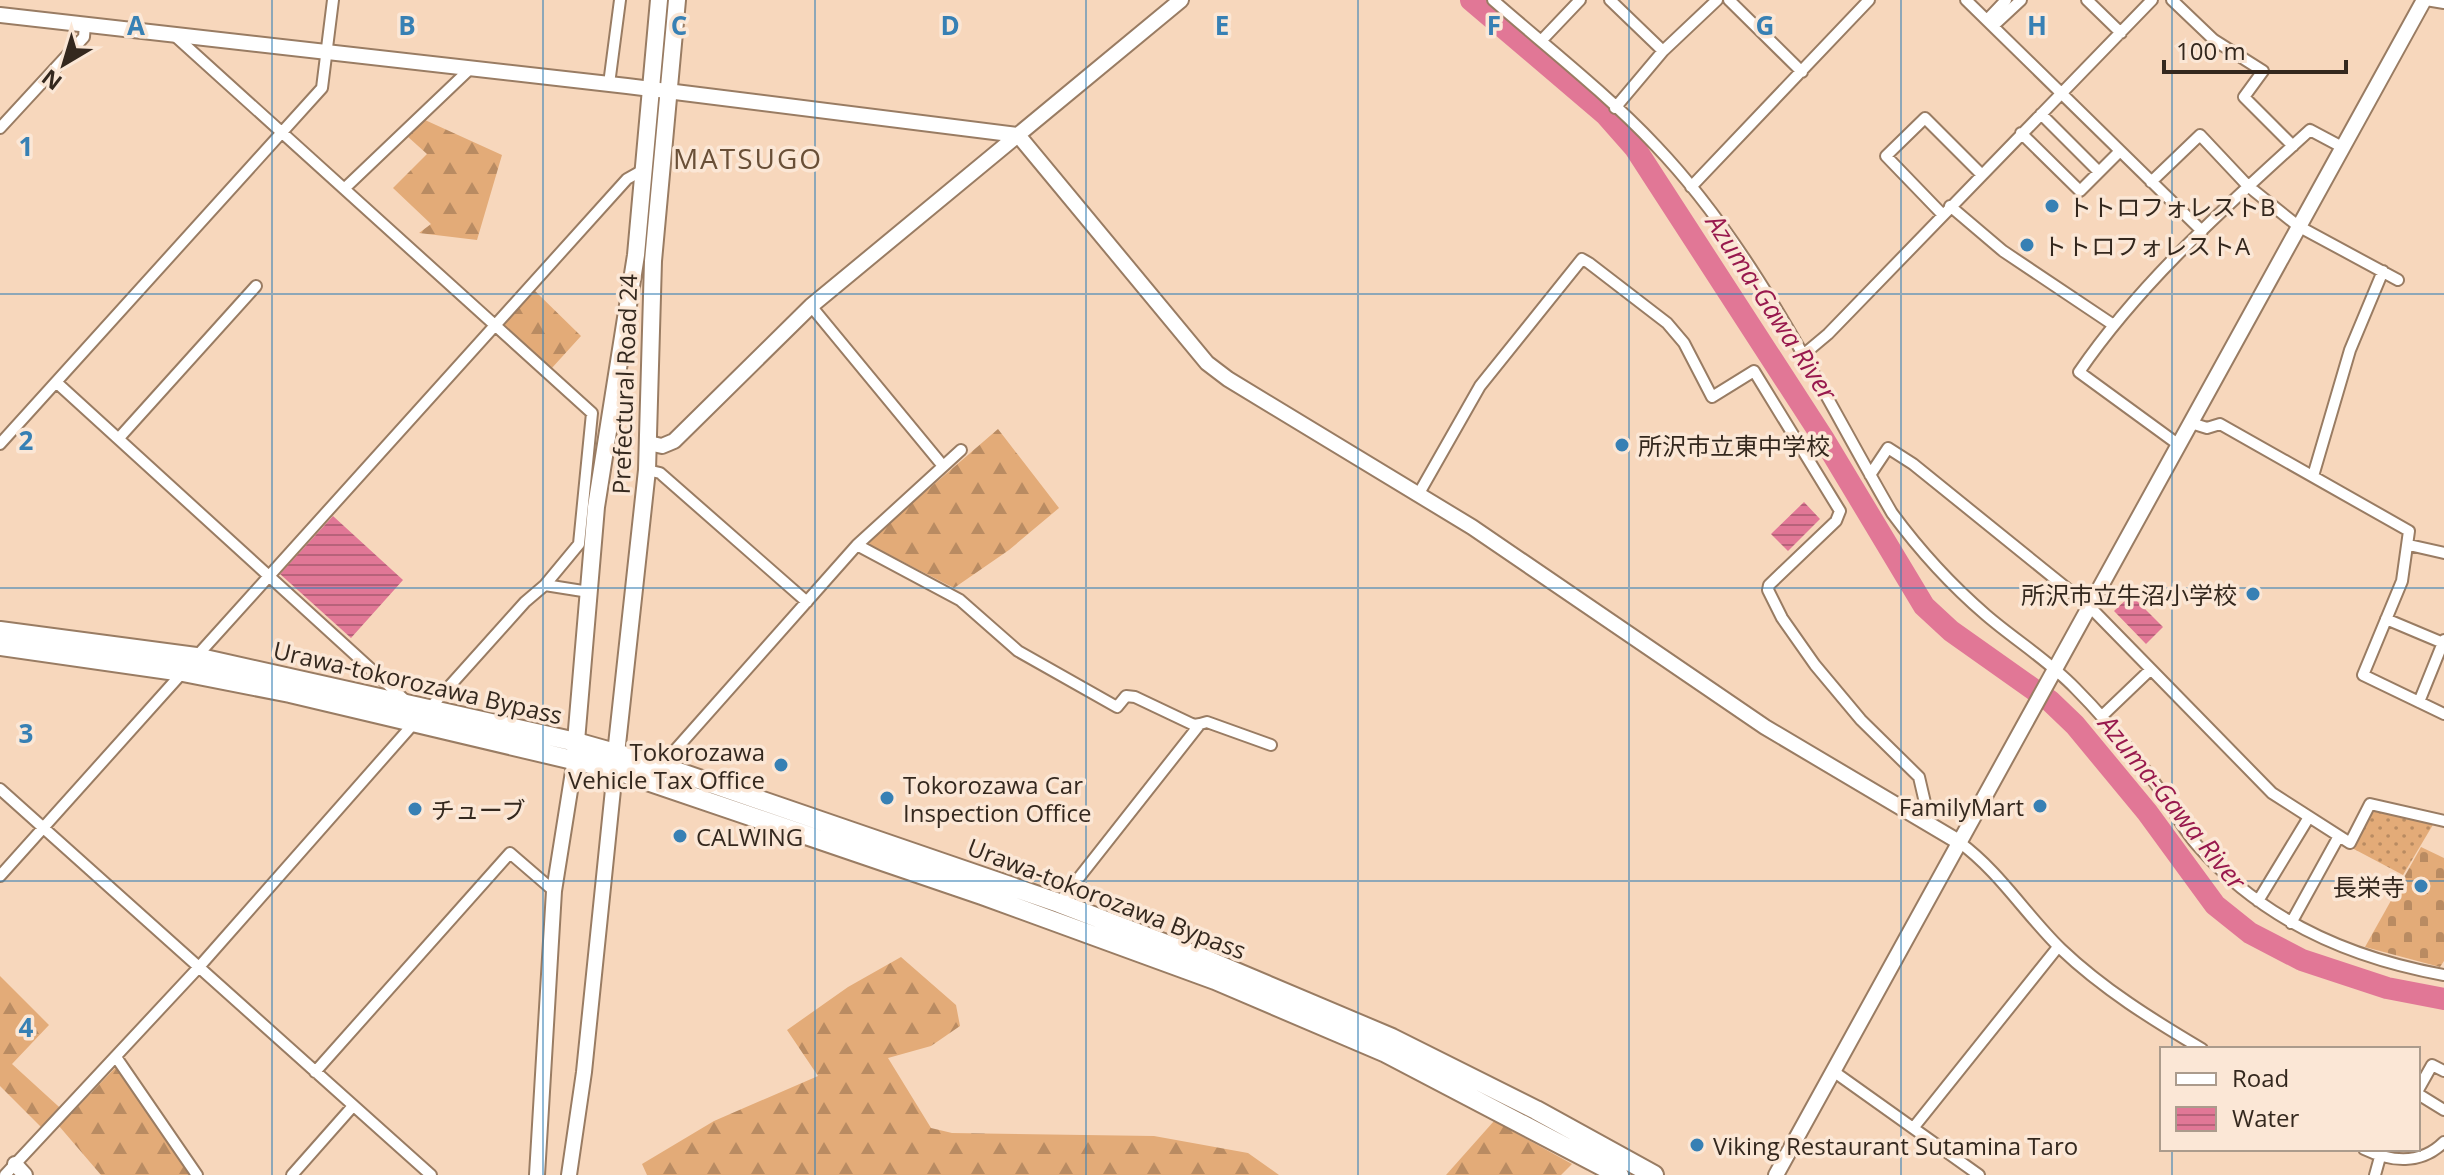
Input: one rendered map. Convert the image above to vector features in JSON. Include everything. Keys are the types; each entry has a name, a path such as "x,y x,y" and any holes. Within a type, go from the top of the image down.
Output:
{"highway":[{"name":"Urawa-tokorozawa Bypass","path":"0,631 196,657 615,761 1215,980 1386,1053 1500,1109 1619,1175"},
{"name":"Urawa-tokorozawa Bypass","path":"0,646 183,672 418,712"},
{"name":"Urawa-tokorozawa Bypass","path":"615,761 661,766 1059,903 1205,959 1392,1038 1536,1110 1654,1175"}],"main road":[{"name":"Prefectural Road 24","path":"575,750 596,507 636,255 659,0"},
{"name":"Prefectural Road 24","path":"615,761 647,470 653,261 677,0"}],"street":[{"path":"0,444 322,88 333,0"},
{"path":"609,84 620,0"},
{"path":"648,443 662,446 674,441 811,306 1181,0"},
{"path":"1495,0 1655,145 1691,187 1738,251 1803,355 1870,475 1919,550 1986,615 2102,716 2139,761 2196,844 2258,901 2291,923 2360,954 2444,975"},
{"path":"1541,41 1580,0"},
{"path":"1610,0 1663,51"},
{"path":"1615,108 1663,51 1717,0"},
{"path":"1729,0 1802,72"},
{"path":"1691,187 1869,0"},
{"path":"1966,0 2202,231"},
{"path":"1990,23 2006,0"},
{"path":"1990,23 2021,0"},
{"path":"2087,0 2121,33"},
{"path":"1803,355 1828,334 2152,0"},
{"path":"2172,0 2214,40 2263,71 2244,97 2293,146"},
{"path":"1776,1175 2425,0 2444,3"},
{"path":"0,15 609,84 1018,135 1207,363 1472,527 1736,708 1959,842 1995,872 2058,947 2149,1018 2199,1047"},
{"path":"0,128 84,37 85,25"},
{"path":"15,1171 199,967 418,712 545,585 579,544 592,413 495,322 174,35"},
{"path":"345,188 471,68"},
{"path":"2041,114 2099,172"},
{"path":"1981,174 1925,118 1886,156 1946,210 2112,324"},
{"path":"2179,445 2079,372 2112,324 2202,231 2293,146 2315,130 2342,147"},
{"path":"2021,133 2080,191 2119,152"},
{"path":"2151,182 2200,135 2248,186 2298,226 2398,280"},
{"path":"196,657 495,322 627,179 643,170"},
{"path":"1418,495 1496,365 1582,259 1589,263 1667,323 1684,343 1712,397 1754,371 1840,511 1836,521 1769,585 1768,590 1782,618 1815,665 1861,720 1919,777 1930,824"},
{"path":"2313,476 2350,350 2383,271"},
{"path":"119,438 256,286"},
{"path":"811,306 943,466"},
{"path":"56,382 418,712"},
{"path":"2191,423 2207,428 2220,424 2409,531 2402,581 2363,675 2444,714"},
{"path":"1870,475 1888,448 2090,607 2149,671 2272,793 2350,843 2370,804 2444,821"},
{"path":"661,766 857,545 961,450"},
{"path":"647,470 660,473 807,602"},
{"path":"857,545 960,600 1018,651 1117,707 1126,696 1135,697 1194,725 1207,722 1271,745"},
{"path":"2409,545 2444,553"},
{"path":"545,585 589,592"},
{"path":"2386,619 2443,641 2419,702"},
{"path":"2102,716 2149,671"},
{"path":"0,876 183,672"},
{"path":"1059,903 1200,724"},
{"path":"537,1175 554,891 575,750"},
{"path":"569,1175 584,1072 615,761"},
{"path":"0,789 431,1175"},
{"path":"2258,901 2309,817"},
{"path":"2291,923 2339,836"},
{"path":"315,1072 510,853 554,891"},
{"path":"1914,1127 2058,947"},
{"path":"116,1057 197,1175"},
{"path":"2420,1088 2432,1065 2444,1071"},
{"path":"1833,1071 1979,1175"},
{"path":"2420,1093 2444,1110"},
{"path":"292,1175 353,1106"},
{"path":"2368,1151 2380,1157 2420,1158 2444,1142"},
{"path":"2375,1175 2380,1157"}],"green space":[{"path":"425,120 502,155 477,240 419,233 431,224 393,188 427,154 407,136"},
{"path":"533,289 581,336 551,369 500,323"},
{"path":"998,429 1059,508 1009,550 954,588 866,543"},
{"path":"2376,811 2434,823 2403,875 2352,848 2369,814"},
{"name":"長栄寺","path":"2421,847 2444,858 2444,961 2440,967 2365,947"},
{"path":"901,957 956,1005 960,1026 931,1046 888,1058 931,1128 952,1133 1154,1136 1248,1153 1279,1175 647,1175 642,1164 714,1121 818,1076 787,1030 848,987"},
{"path":"0,976 49,1025 12,1064 69,1116 116,1067 121,1068 192,1175 101,1175 59,1126 41,1127 0,1086"},
{"path":"1494,1121 1572,1164 1561,1175 1446,1175"}],"water":[{"path":"1804,502 1820,519 1788,551 1771,534"},
{"path":"333,516 403,580 351,638 280,574"},
{"path":"2131,595 2163,627 2146,644 2114,611"}],"waterway":[{"name":"Azuma-Gawa River","path":"1471,0 1605,114 1635,148 1823,438 1924,606 1951,631 2050,701 2075,725 2147,812 2215,905 2250,933 2302,960 2387,988 2444,999"}],"place":[{"name":"トトロフォレストB","path":"2052,206"},
{"name":"トトロフォレストA","path":"2027,245"},
{"name":"所沢市立東中学校","path":"1622,445"},
{"name":"所沢市立牛沼小学校","path":"2253,594"},
{"name":"Tokorozawa Vehicle Tax Office","path":"781,765"},
{"name":"Tokorozawa Car Inspection Office","path":"887,798"},
{"name":"FamilyMart","path":"2040,806"},
{"name":"チューブ","path":"415,809"},
{"name":"CALWING","path":"680,836"},
{"name":"長栄寺","path":"2421,886"},
{"name":"Viking Restaurant Sutamina Taro","path":"1697,1145"}],"district":[{"name":"MATSUGO","path":"748,158"}]}
